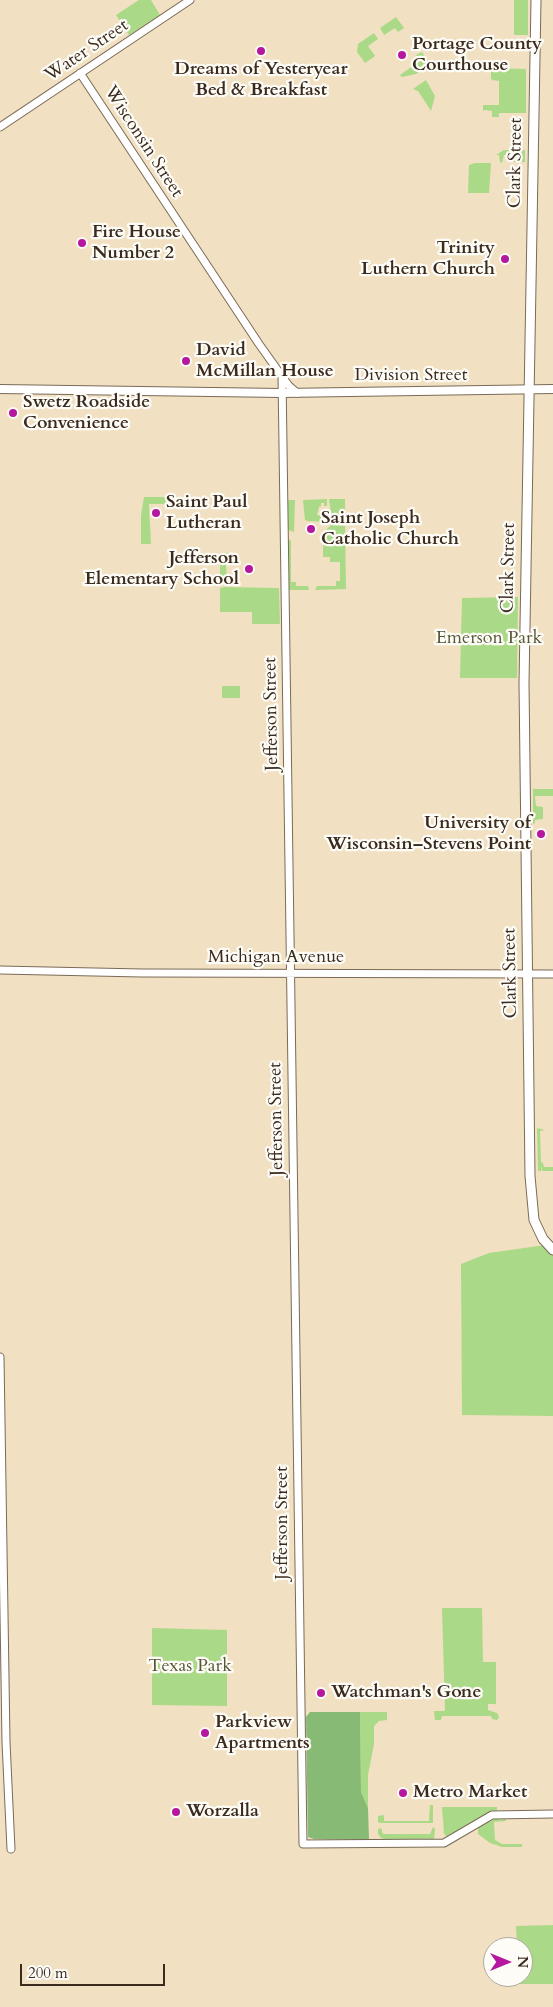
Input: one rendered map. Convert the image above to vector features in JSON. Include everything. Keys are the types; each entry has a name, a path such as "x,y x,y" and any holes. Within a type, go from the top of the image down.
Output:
{"main road":[{"name":"Clark Street","path":"536,0 524,682 527,974 531,1208 537,1230 553,1250"},
{"name":"Division Street","path":"0,389 297,393 553,389"}],"street":[{"name":"Water Street","path":"0,127 190,0"},
{"name":"Wisconsin Street","path":"80,73 282,376 297,393"},
{"name":"Jefferson Street","path":"282,376 298,1630 303,1844 435,1843 449,1841 481,1820 497,1814 553,1814"},
{"name":"Michigan Avenue","path":"0,970 553,974"},
{"path":"0,1357 6,1732 11,1849"}],"green space":[{"path":"139,0 151,0 160,15 129,35 116,15"},
{"path":"514,0 528,0 528,35 514,35"},
{"path":"396,17 404,28 398,32 395,28 384,35 380,28"},
{"path":"374,33 378,39 368,46 375,56 365,63 357,52 358,44"},
{"path":"422,52 428,61 427,66 416,74 402,77 400,75 420,61 416,55"},
{"path":"491,68 526,69 526,113 499,113 499,117 492,117 492,111 483,111 483,105 499,105 499,81 492,80"},
{"path":"426,80 435,96 431,111 418,91 413,89"},
{"path":"504,150 525,150 525,162 513,162 513,155 504,155 502,163 500,162 499,155 496,155"},
{"path":"491,163 489,193 468,193 469,165"},
{"path":"144,497 168,497 166,504 149,504 151,544 141,544 141,515"},
{"path":"327,499 327,506 321,503 317,515 325,516 327,522 305,520 303,500"},
{"path":"329,499 345,499 345,522 332,521"},
{"path":"288,500 295,500 294,532 288,530"},
{"path":"331,525 345,526 346,589 315,590 317,586 336,586 336,581 340,581 340,562 330,562 330,557 323,557 323,533"},
{"path":"288,539 291,541 291,582 296,582 296,586 308,586 309,590 289,590"},
{"path":"220,553 237,553 238,564 226,565 227,584 220,584"},
{"path":"220,588 279,588 280,624 252,624 252,612 220,612"},
{"name":"Emerson Park","path":"518,597 517,678 460,678 462,598"},
{"path":"222,686 240,686 240,698 222,698"},
{"path":"533,789 553,789 553,796 535,796 536,806 543,807 543,819 535,820 533,824"},
{"path":"537,1128 545,1130 540,1131 541,1162 544,1167 553,1167 553,1171 542,1171 541,1166 541,1171 538,1171"},
{"path":"545,1245 553,1251 553,1416 462,1415 461,1264 489,1253"},
{"path":"442,1608 482,1608 483,1662 496,1662 496,1704 488,1704 488,1710 497,1713 499,1717 497,1720 492,1719 491,1716 442,1716 441,1720 435,1720 434,1711 445,1711"},
{"name":"Texas Park","path":"152,1628 227,1630 227,1706 152,1705"},
{"path":"310,1712 360,1712 361,1792 368,1808 369,1840 314,1839 308,1837 306,1717"},
{"path":"360,1712 387,1712 387,1720 379,1721 374,1726 374,1744 368,1775 368,1808 361,1792"},
{"path":"430,1805 433,1805 433,1823 378,1822 378,1816 384,1815 384,1821 429,1821"},
{"path":"442,1807 497,1807 497,1811 480,1817 466,1828 448,1837 444,1834"},
{"path":"498,1818 499,1820 506,1819 506,1821 494,1822 495,1840 502,1844 522,1844 522,1847 502,1847 490,1843 478,1834 478,1827"},
{"path":"433,1827 435,1829 434,1840 385,1839 381,1838 378,1834 378,1829 381,1828 383,1834 430,1834"},
{"path":"553,1925 553,1984 533,1984 533,1937 517,1937 516,1926"}],"place":[{"name":"Dreams of Yesteryear Bed & Breakfast","path":"261,51"},
{"name":"Portage County Courthouse","path":"402,55"},
{"name":"Fire House Number 2","path":"82,243"},
{"name":"Trinity Luthern Church","path":"505,259"},
{"name":"David McMillan House","path":"186,361"},
{"name":"Swetz Roadside Convenience","path":"13,413"},
{"name":"Saint Paul Lutheran","path":"156,513"},
{"name":"Saint Joseph Catholic Church","path":"311,529"},
{"name":"Jefferson Elementary School","path":"249,569"},
{"name":"University of Wisconsin–Stevens Point","path":"541,834"},
{"name":"Watchman's Gone","path":"321,1693"},
{"name":"Parkview Apartments","path":"205,1733"},
{"name":"Metro Market","path":"403,1793"},
{"name":"Worzalla","path":"176,1812"}]}
